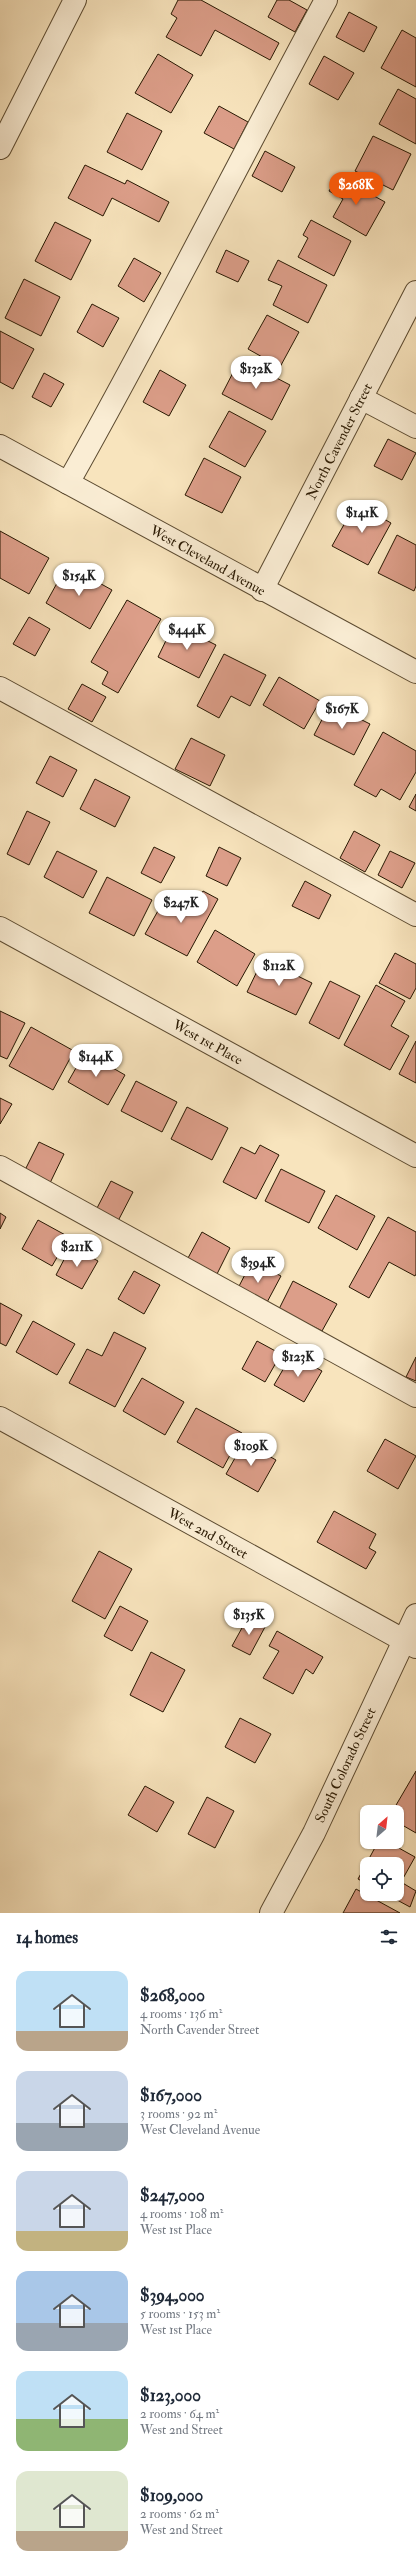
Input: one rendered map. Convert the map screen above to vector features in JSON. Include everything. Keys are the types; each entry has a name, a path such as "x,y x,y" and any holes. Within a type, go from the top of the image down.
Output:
{"street":[{"path":"0,148 75,0"},
{"path":"68,483 140,354 176,281 326,0"},
{"name":"North Cavender Street","path":"262,590 416,292"},
{"path":"361,398 416,427"},
{"name":"West Cleveland Avenue","path":"0,446 262,590 416,672"},
{"path":"0,688 416,915"},
{"name":"West 1st Place","path":"0,928 416,1156"},
{"path":"0,1167 416,1396"},
{"name":"West 2nd Street","path":"0,1418 410,1644"},
{"name":"South Colorado Street","path":"271,1913 314,1833 410,1644 416,1615"}],"building":[{"path":"178,0 201,0 279,43 270,60 215,30 201,56 166,37 177,18 171,14"},
{"path":"277,0 289,0 307,10 295,32 268,17"},
{"path":"349,12 377,27 364,52 336,37"},
{"path":"402,30 416,38 416,87 381,68"},
{"path":"158,54 193,75 171,113 135,93"},
{"path":"324,56 354,73 338,100 309,84"},
{"path":"398,89 416,99 416,144 379,124"},
{"path":"219,106 248,122 234,149 204,133"},
{"path":"127,113 162,131 142,170 107,152"},
{"path":"373,136 411,154 393,190 355,171"},
{"path":"265,151 295,167 282,192 252,176"},
{"path":"85,165 125,184 127,180 169,202 159,222 112,198 103,216 68,198"},
{"path":"338,176 385,202 366,236 333,217 343,199 329,191"},
{"path":"311,220 351,241 334,276 298,257 308,238 303,235"},
{"path":"55,222 91,240 71,280 35,261"},
{"path":"226,250 249,261 238,282 216,272"},
{"path":"134,258 161,273 144,302 118,286"},
{"path":"278,260 327,285 308,323 273,305 282,286 268,280"},
{"path":"24,279 60,297 41,336 5,318"},
{"path":"92,304 119,318 103,347 77,332"},
{"path":"267,315 299,332 280,367 248,349"},
{"path":"0,331 34,349 13,389 0,382"},
{"path":"240,359 290,385 272,420 222,394"},
{"path":"160,370 186,385 169,416 143,402"},
{"path":"44,373 64,384 51,407 32,397"},
{"path":"229,411 266,431 245,467 209,447"},
{"path":"388,439 416,453 402,480 374,466"},
{"path":"204,458 241,477 222,513 185,495"},
{"path":"356,503 391,523 368,565 332,546"},
{"path":"0,531 49,558 29,594 0,578"},
{"path":"397,535 416,545 416,586 414,591 378,573"},
{"path":"67,565 112,590 90,629 46,603"},
{"path":"127,600 161,619 118,693 102,684 108,672 91,662"},
{"path":"29,617 50,629 35,656 13,644"},
{"path":"174,624 216,645 199,678 158,657"},
{"path":"224,654 266,675 250,706 231,696 219,718 197,706"},
{"path":"279,677 320,701 304,729 263,705"},
{"path":"82,684 106,697 92,722 68,709"},
{"path":"330,704 370,724 354,755 314,735"},
{"path":"383,732 416,751 416,772 400,800 381,789 376,797 354,785"},
{"path":"191,738 225,755 210,786 175,769"},
{"path":"50,756 77,770 63,797 36,783"},
{"path":"95,779 130,797 115,827 80,809"},
{"path":"416,794 416,811 409,807"},
{"path":"27,811 50,822 29,865 7,854"},
{"path":"354,831 380,845 365,872 340,858"},
{"path":"154,847 175,857 161,883 141,873"},
{"path":"219,847 241,858 227,886 206,876"},
{"path":"57,851 97,871 83,898 44,877"},
{"path":"390,851 415,863 402,888 378,875"},
{"path":"107,877 152,900 134,936 89,913"},
{"path":"305,881 331,895 319,919 292,906"},
{"path":"203,891 218,899 187,956 145,934 164,900 190,915"},
{"path":"215,930 255,954 237,986 197,962"},
{"path":"395,953 416,964 416,988 410,999 379,983"},
{"path":"263,959 312,983 296,1015 247,992"},
{"path":"330,981 360,996 339,1039 309,1023"},
{"path":"376,985 405,1001 391,1026 409,1036 390,1070 344,1045"},
{"path":"0,1011 25,1023 7,1059 0,1056"},
{"path":"31,1027 74,1051 53,1090 9,1066"},
{"path":"416,1041 416,1083 399,1074"},
{"path":"85,1052 125,1075 108,1105 68,1082"},
{"path":"136,1081 177,1102 162,1132 121,1111"},
{"path":"0,1098 12,1104 0,1124"},
{"path":"187,1107 228,1128 212,1160 171,1139"},
{"path":"39,1142 64,1154 50,1183 25,1170"},
{"path":"260,1145 279,1155 256,1199 223,1182 241,1147 255,1154"},
{"path":"281,1169 325,1191 309,1223 265,1201"},
{"path":"111,1181 133,1192 118,1221 96,1210"},
{"path":"336,1195 375,1216 357,1250 318,1228"},
{"path":"0,1213 6,1217 0,1229"},
{"path":"388,1217 416,1232 416,1274 415,1276 389,1262 369,1298 349,1287"},
{"path":"38,1220 69,1237 52,1266 22,1249"},
{"path":"202,1232 230,1248 217,1274 188,1258"},
{"path":"71,1246 98,1261 82,1289 56,1275"},
{"path":"252,1261 281,1276 265,1306 236,1292"},
{"path":"134,1271 160,1285 144,1314 118,1299"},
{"path":"293,1281 337,1304 322,1331 279,1309"},
{"path":"0,1303 22,1315 6,1346 0,1343"},
{"path":"33,1321 75,1344 57,1375 16,1352"},
{"path":"114,1332 146,1348 115,1407 69,1383 87,1349 102,1356"},
{"path":"257,1341 281,1354 265,1382 242,1369"},
{"path":"292,1354 322,1371 304,1402 274,1385"},
{"path":"416,1357 416,1381 406,1377"},
{"path":"142,1378 184,1402 165,1435 123,1411"},
{"path":"196,1408 242,1433 223,1468 177,1442"},
{"path":"385,1439 416,1456 398,1489 367,1471"},
{"path":"244,1442 276,1460 258,1492 226,1474"},
{"path":"334,1511 376,1534 369,1548 376,1552 366,1569 317,1542"},
{"path":"99,1551 132,1569 105,1619 72,1601"},
{"path":"120,1606 148,1621 132,1651 104,1636"},
{"path":"248,1617 265,1627 250,1655 232,1646"},
{"path":"277,1631 323,1657 313,1674 306,1669 293,1694 263,1678 279,1651 269,1646"},
{"path":"151,1652 185,1670 163,1712 130,1695"},
{"path":"240,1718 271,1734 255,1763 225,1747"},
{"path":"416,1771 416,1833 404,1826 404,1805 396,1805"},
{"path":"145,1786 174,1802 157,1832 128,1815"},
{"path":"207,1797 234,1811 215,1848 188,1834"},
{"path":"374,1849 401,1849 415,1857 404,1877 404,1857 370,1857"},
{"path":"404,1884 416,1891 410,1907 399,1901 404,1901"},
{"path":"356,1889 360,1891 360,1901 378,1901 400,1913 343,1913"}]}
